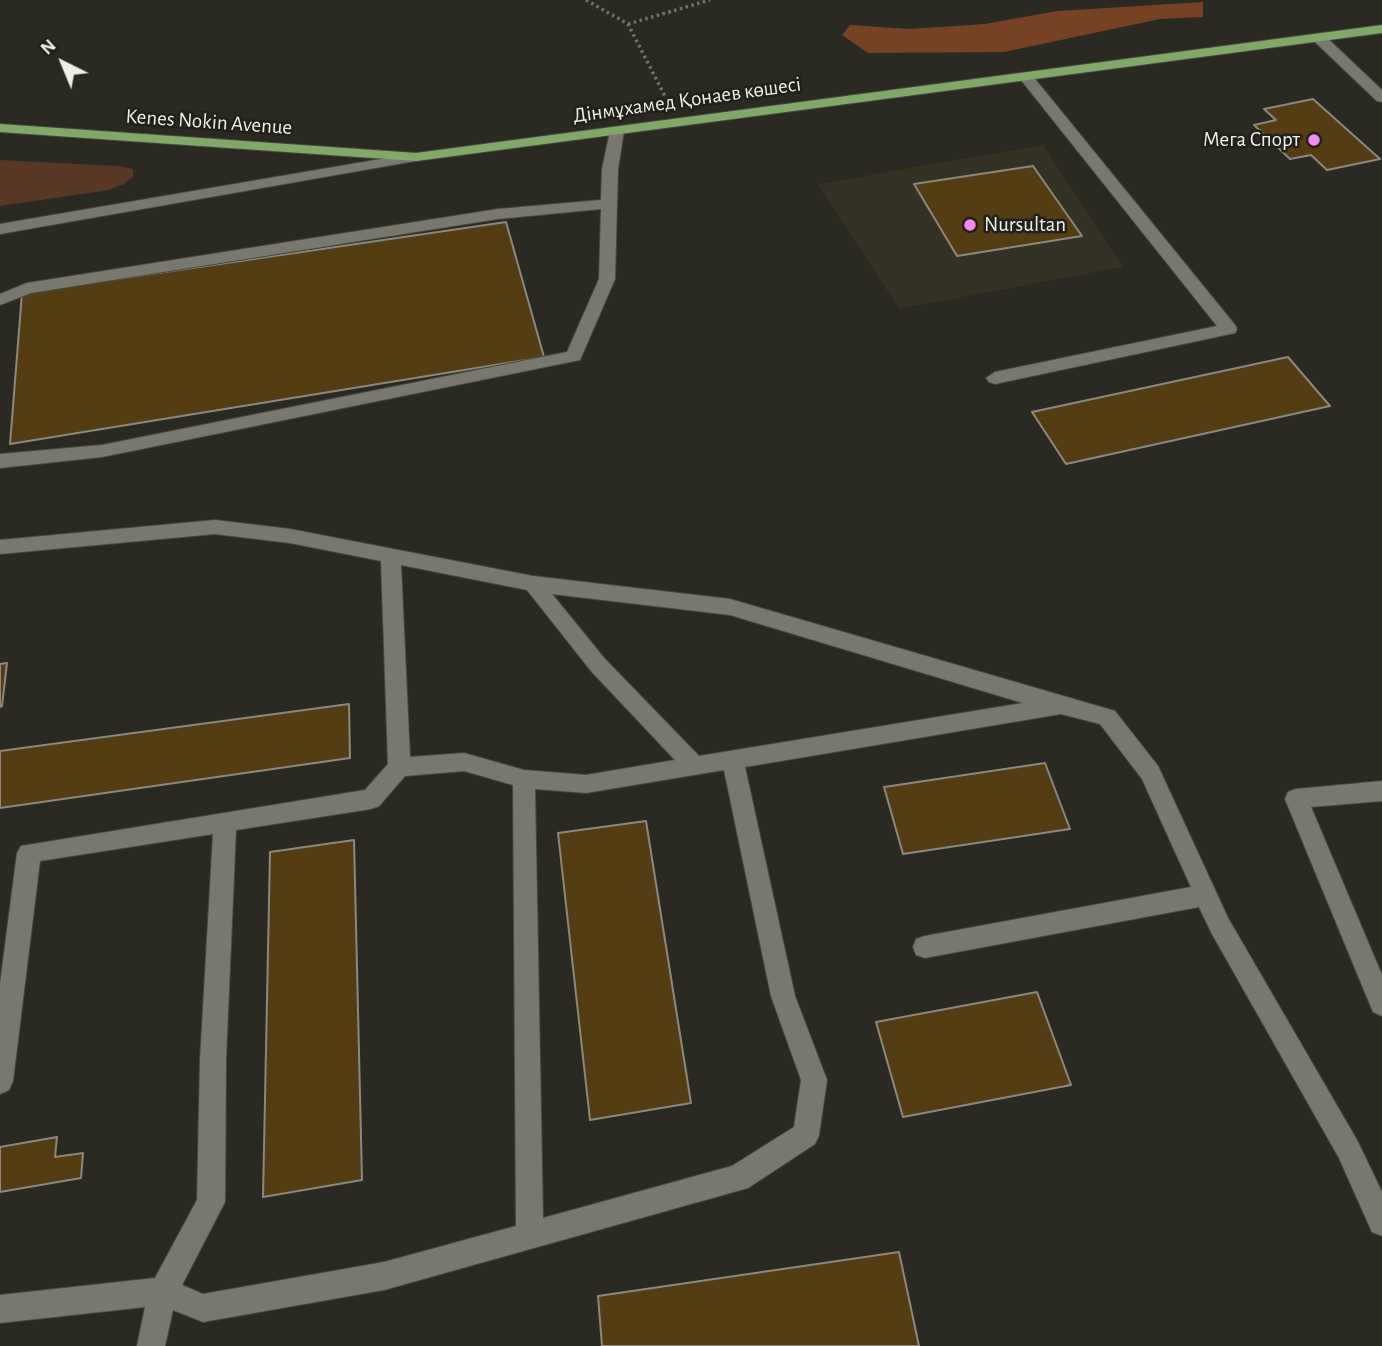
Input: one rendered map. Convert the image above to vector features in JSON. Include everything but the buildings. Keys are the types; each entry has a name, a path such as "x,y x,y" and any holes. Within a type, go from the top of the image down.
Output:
{"highway":[{"name":"Дінмұхамед Қонаев көшесі","path":"416,157 1382,29"},
{"name":"Kenes Nokin Avenue","path":"0,128 416,157"}],"street":[{"path":"1320,39 1382,99"},
{"path":"995,378 1229,328 1026,77"},
{"path":"0,461 102,451 574,356 607,279 608,204 617,131"},
{"name":"Дінмұхамед Қонаев көшесі","path":"0,229 416,157"},
{"path":"0,300 27,288 498,214 608,204"},
{"path":"0,547 215,527 290,536 533,584 730,607 1107,718 1150,773 1220,926 1348,1149 1382,1222"},
{"path":"0,1081 29,853 371,799 399,767 391,556"},
{"path":"533,584 598,665 695,766"},
{"path":"399,767 464,762 524,779 586,784 1061,705"},
{"path":"0,1309 163,1291 203,1308 384,1276 737,1178 806,1135 814,1080 783,996 733,760"},
{"path":"524,779 530,1235"},
{"path":"1382,791 1296,799 1382,1004"},
{"path":"151,1346 163,1291 211,1202 213,1060 225,822"},
{"path":"925,947 1206,895"}],"path":[{"path":"586,0 628,24 678,123"},
{"path":"628,24 710,0"}],"shaded area":[{"path":"1203,2 1203,17 1160,19 1004,52 868,53 842,35 850,25 909,29 985,24 1057,11"},
{"name":"Nursultan","path":"1043,145 1123,267 899,309 818,184"},
{"path":"0,160 118,166 133,169 133,177 109,190 0,206"}],"place":[{"name":"Мега Спорт","path":"1314,140"},
{"name":"Nursultan","path":"970,225"}]}
